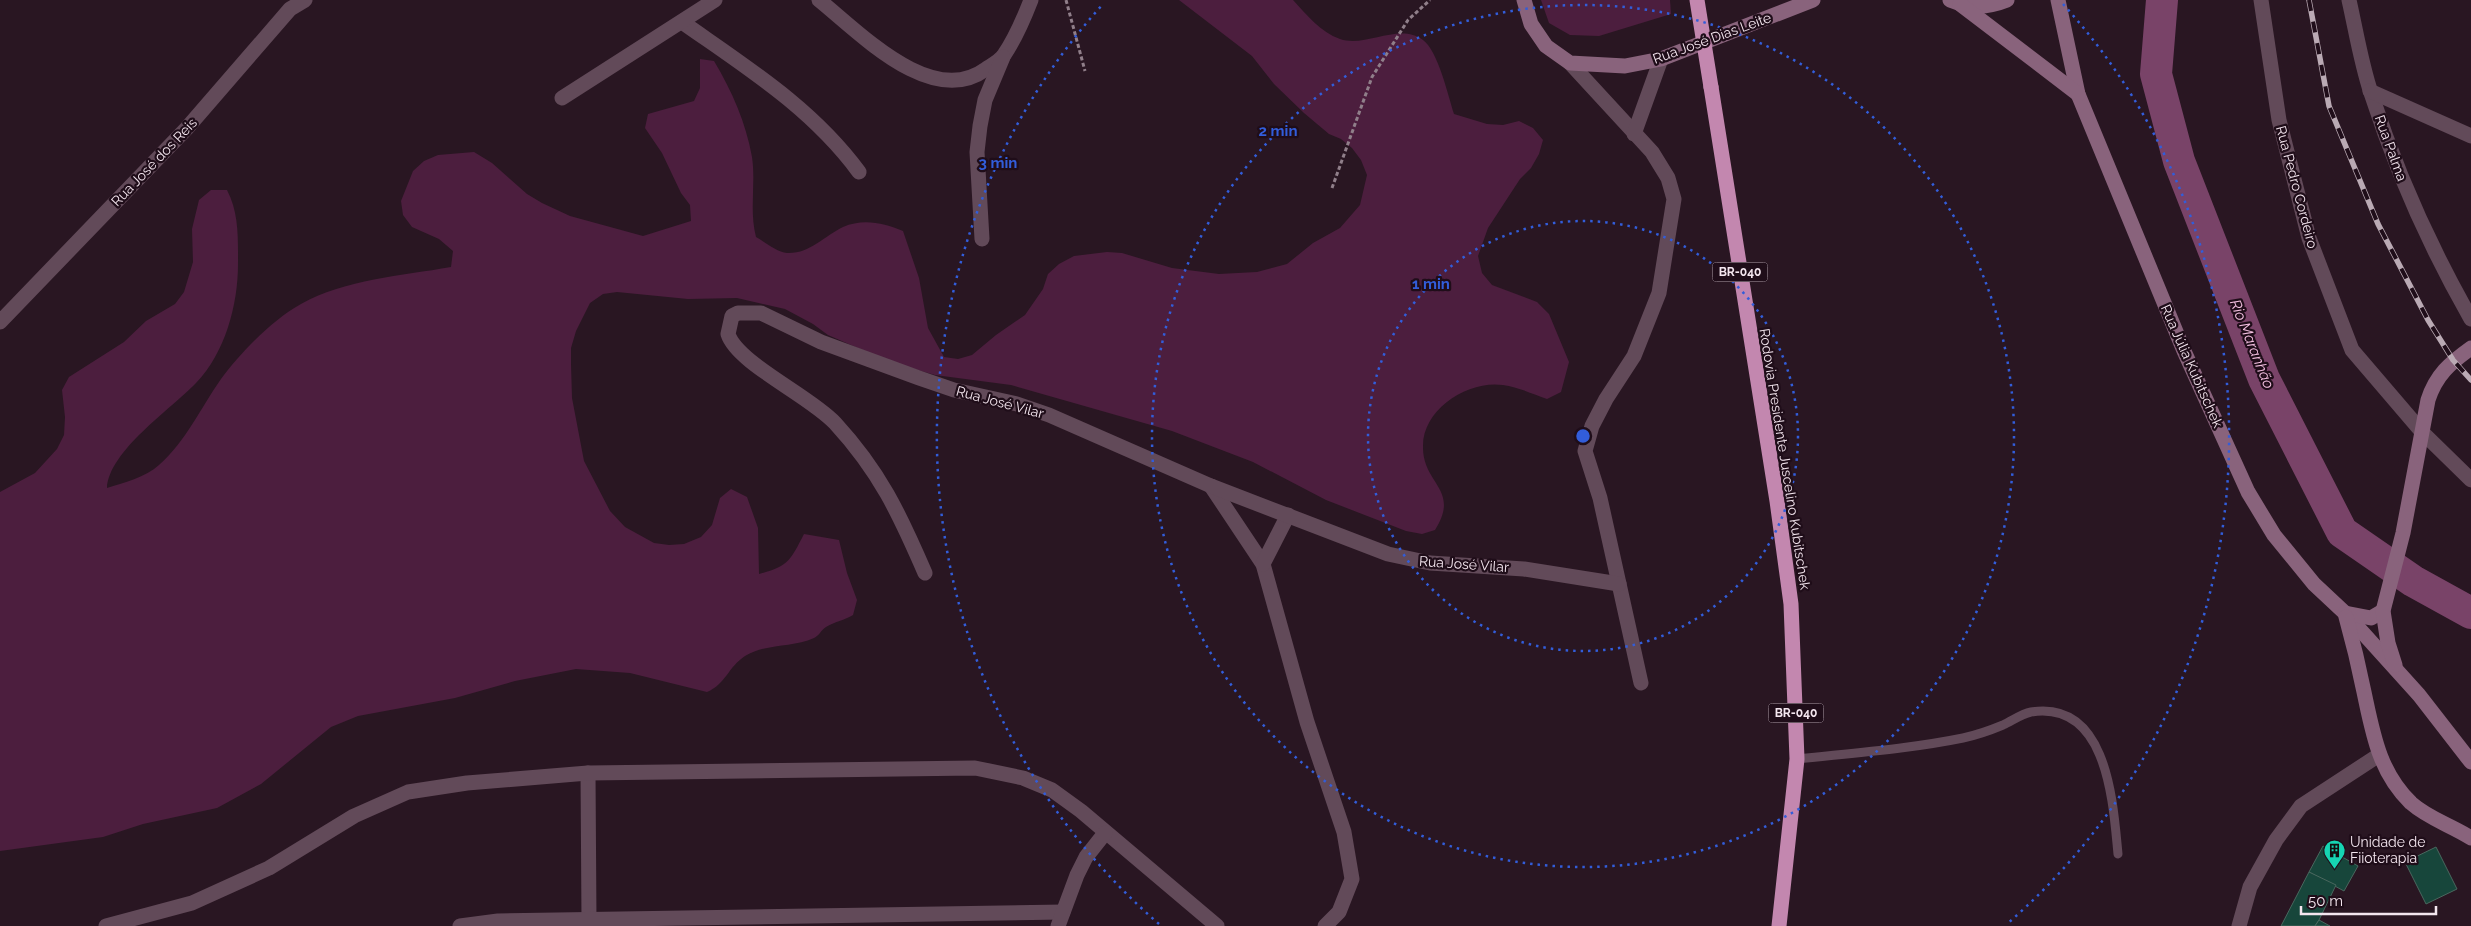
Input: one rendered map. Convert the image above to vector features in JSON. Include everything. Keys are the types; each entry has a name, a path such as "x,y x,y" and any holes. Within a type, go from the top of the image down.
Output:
{"highway":[{"name":"Rodovia Presidente Juscelino Kubitschek","path":"1697,0 1777,501 1788,585 1795,667 1797,759 1779,926"}],"main road":[{"path":"1524,0 1531,24 1546,46 1570,63"},
{"name":"Rua José Dias Leite","path":"1570,63 1625,66 1661,59 1787,5 1813,0"},
{"path":"1955,2 1978,7 1996,5 2007,0"},
{"name":"Rua Júlia Kubitschek","path":"2058,0 2078,94 2184,351 2248,492 2274,535 2314,584 2397,670 2448,729 2471,762"},
{"path":"1955,2 2078,94"},
{"path":"2397,670 2388,642 2385,605 2403,533 2433,386 2441,372 2471,348"},
{"path":"2385,605 2371,618 2345,614 2379,755 2392,782 2412,804 2436,820 2470,836"}],"street":[{"name":"Rua José dos Reis","path":"0,322 187,128 290,9 305,0"},
{"path":"562,98 716,0"},
{"path":"819,0 908,68 933,79 954,82 974,78 1003,56"},
{"path":"982,239 977,152 985,100 1003,56 1031,0"},
{"name":"Rua Pedro Cordeiro","path":"2261,0 2279,120 2309,238 2352,350 2423,433 2471,480"},
{"name":"Rua Palma","path":"2349,0 2370,91 2405,189 2454,289 2471,319"},
{"path":"682,22 777,89 808,114 839,144 859,172"},
{"path":"1634,134 1661,59"},
{"path":"1570,63 1652,152 1668,178 1674,198 1659,293 1634,356 1606,399 1586,440 1585,452 1587,464 1600,498 1641,683"},
{"path":"2370,91 2471,136"},
{"path":"2454,289 2471,291"},
{"name":"Rua José Vilar","path":"926,573 887,491 864,455 833,421 795,391 738,351 728,334 732,316 738,313 762,313 821,342 918,378 954,390 1025,407 1211,486 1288,515 1359,545 1411,560 1448,565 1524,569 1619,584"},
{"path":"1211,486 1263,564 1307,722 1344,832 1352,879 1339,912 1325,926"},
{"path":"1263,564 1288,515"},
{"path":"2238,926 2250,887 2276,840 2301,806 2379,755"},
{"path":"106,926 133,923 192,903 269,868 354,816 408,792 467,783 588,773 975,768 1023,778 1052,790 1081,811 1216,926"},
{"path":"588,773 589,921"},
{"path":"460,926 498,921 1060,919 1077,874 1086,857 1105,833"}],"lane":[{"path":"1797,759 1904,748 1964,738 2003,725 2029,712 2047,711 2068,718 2092,738 2103,760 2113,794 2118,854"}],"path":[{"path":"1066,0 1085,70"},
{"path":"1332,188 1372,77 1408,20 1430,0"}],"shaded area":[{"path":"1179,0 1293,0 1320,28 1340,39 1350,41 1393,34 1414,35 1423,40 1438,63 1454,114 1487,124 1503,125 1519,121 1533,128 1543,140 1539,154 1531,168 1520,179 1488,228 1478,256 1482,273 1492,285 1537,302 1549,314 1569,362 1561,392 1547,399 1514,387 1490,385 1476,387 1463,392 1450,399 1439,409 1425,432 1423,446 1424,459 1442,495 1444,505 1442,516 1435,530 1422,534 1406,531 1326,500 1253,462 1172,431 1011,385 935,375 890,362 828,335 813,324 785,309 737,298 688,299 617,292 603,294 590,303 576,331 571,348 572,398 584,461 610,511 625,527 654,543 684,544 701,537 712,525 720,498 731,489 747,497 758,528 759,574 777,568 788,561 804,534 839,540 847,573 857,600 853,615 826,627 814,638 762,649 745,656 739,660 719,685 707,692 630,673 576,669 515,681 455,698 358,716 331,727 261,784 217,808 143,824 103,837 0,851 0,492 35,473 57,449 64,435 65,417 62,390 69,377 124,342 146,321 175,304 184,292 193,262 192,229 199,200 211,190 227,190 234,208 237,226 236,296 228,328 215,358 196,383 129,445 110,474 107,488 141,476 154,469 169,456 185,435 221,379 237,359 268,328 290,311 301,304 336,289 393,276 451,267 453,251 439,239 412,227 403,215 401,201 413,171 424,161 438,155 474,152 492,163 527,194 542,203 570,216 643,236 691,221 690,205 681,193 662,153 645,128 648,114 694,101 700,88 700,59 714,61 727,84 746,132 753,167 753,217 756,237 775,249 787,253 795,253 810,248 836,231 851,224 866,222 881,224 903,231 919,278 928,328 944,357 958,359 972,355 996,335 1025,315 1043,289 1048,274 1059,264 1074,256 1107,252 1122,253 1172,268 1219,274 1257,272 1287,264 1313,243 1340,228 1360,205 1367,175 1361,160 1352,148 1341,139 1329,134 1304,113 1274,84 1252,56"},
{"path":"1541,0 1670,0 1671,14 1599,36 1570,35 1549,23"}],"building":[{"name":"Unidade de Fiioterapia","path":"2323,846 2358,866 2344,891 2309,872"},
{"path":"2436,847 2457,889 2426,904 2405,862"},
{"path":"2309,872 2336,885 2319,920 2315,926 2281,926"},
{"path":"2319,920 2330,926 2315,926"}],"waterway":[{"name":"Rio Maranhão","path":"2162,0 2156,74 2179,161 2264,379 2342,532 2413,581 2471,613"}],"railway":[{"path":"2309,0 2329,106 2378,224 2428,320 2453,360 2471,380"}],"place":[{"name":"Unidade de Fiioterapia","path":"2334,869"}]}
